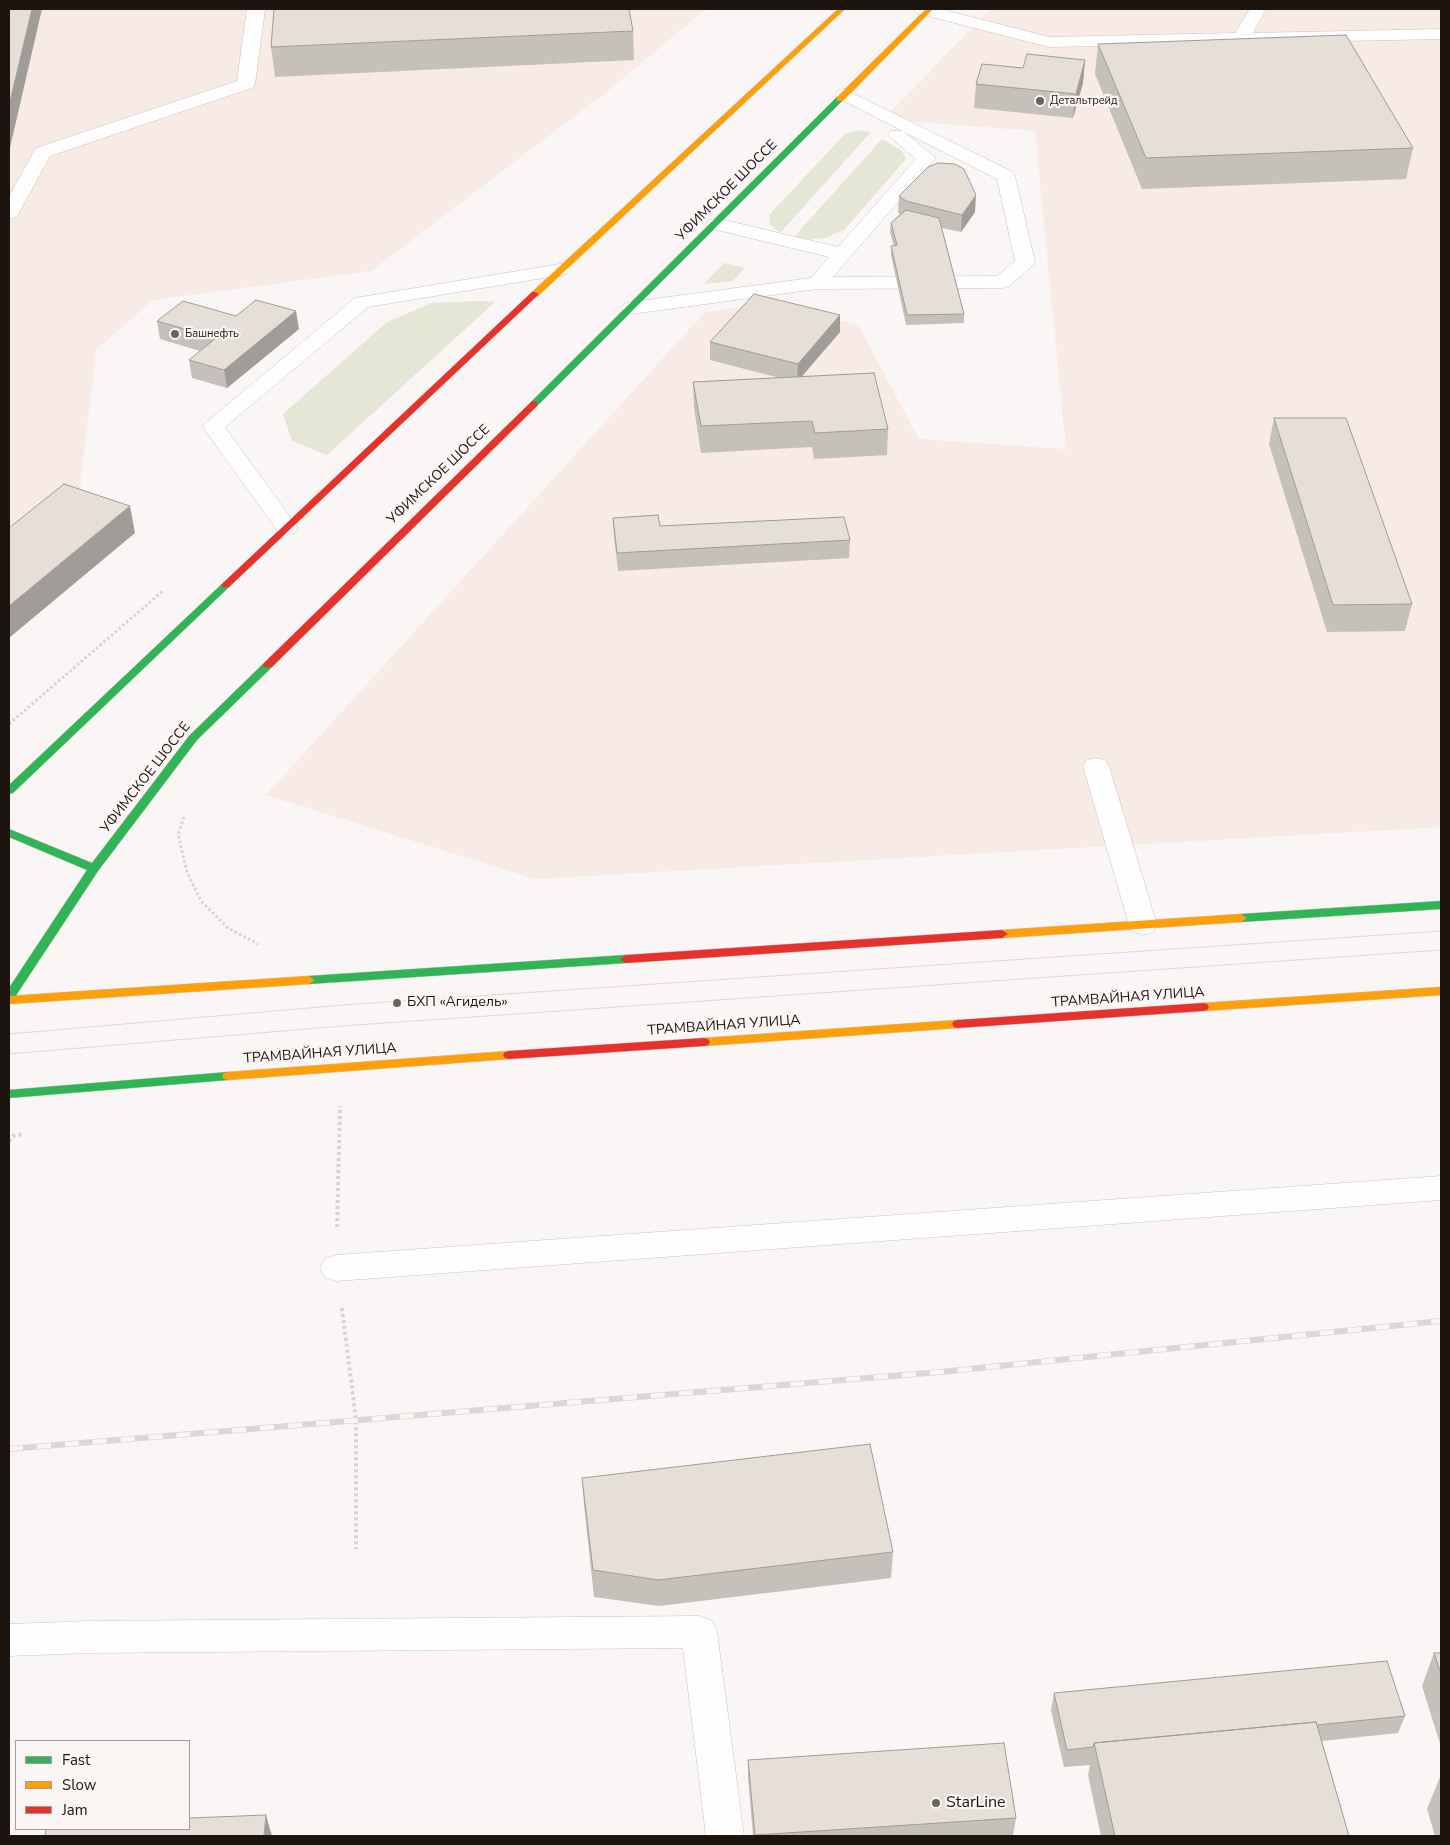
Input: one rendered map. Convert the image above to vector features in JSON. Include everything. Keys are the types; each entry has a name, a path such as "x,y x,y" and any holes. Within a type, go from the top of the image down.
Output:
{"main road":[{"path":"9,791 560,270 842,9"},
{"name":"УФИМСКОЕ ШОССЕ","path":"9,999 94,868 193,738 716,224 927,9"},
{"path":"9,833 94,868"},
{"path":"9,999 1441,904"},
{"name":"ТРАМВАЙНАЯ УЛИЦА","path":"9,1094 342,1067 1441,991"}],"lane":[{"path":"9,213 43,152 246,84 256,9"},
{"path":"927,9 1049,42 1441,34"},
{"path":"1241,38 1258,9"},
{"path":"817,282 927,158 844,94"},
{"path":"631,308 817,282 1002,282 1025,262 1006,176 844,94"},
{"path":"716,224 842,254"},
{"path":"287,528 212,426 362,302 560,270"},
{"path":"1096,766 1143,925"},
{"path":"336,1268 1441,1188"},
{"path":"9,1640 109,1636 698,1632 725,1836"}],"path":[{"path":"184,815 178,834 187,872 201,901 228,928 262,947"},
{"path":"341,1099 336,1268 356,1420 356,1549"}],"shaded area":[{"path":"9,9 706,9 609,90 371,271 153,300 96,350 80,489 9,543"},
{"path":"991,9 1441,9 1441,827 535,879 266,795 705,312 773,303 858,325 919,439 1066,449 1035,131 883,119"}],"green space":[{"path":"860,130 871,132 780,233 770,224 769,215 845,134"},
{"path":"882,139 902,151 906,159 844,230 825,238 806,240 793,238"},
{"path":"724,263 745,268 733,281 704,284"},
{"path":"495,302 327,455 292,441 283,414 387,322 432,303"}],"building":[{"path":"9,9 32,9 9,106"},
{"path":"274,9 629,9 633,31 271,47"},
{"path":"1346,35 1413,148 1146,158 1098,44"},
{"path":"1027,54 1085,60 1076,94 976,84 982,64 1023,68"},
{"path":"938,163 955,164 964,169 976,195 962,215 906,201 899,196 928,167"},
{"path":"906,210 939,218 964,314 907,315 891,246 897,245 891,223"},
{"path":"754,294 840,315 798,364 710,342"},
{"path":"256,300 296,311 224,370 189,360 216,338 157,321 183,301 236,316"},
{"path":"874,373 888,429 815,433 812,421 701,426 693,382"},
{"path":"1274,418 1346,418 1412,604 1333,605"},
{"path":"64,484 130,506 9,606 9,528"},
{"path":"658,515 660,526 844,517 850,540 617,553 613,518"},
{"path":"870,1444 893,1552 658,1580 593,1570 582,1478"},
{"path":"1434,1653 1441,1653 1441,1674"},
{"path":"1387,1661 1405,1716 1317,1725 1316,1722 1094,1743 1093,1747 1067,1750 1054,1693"},
{"path":"1316,1722 1349,1836 1115,1836 1094,1743"},
{"path":"1004,1743 1016,1818 755,1835 748,1760"},
{"path":"266,1815 264,1836 45,1836 46,1830 190,1830 190,1818"}],"tram line":[{"path":"9,1034 343,1005 1441,931"},
{"path":"9,1054 342,1026 1441,950"}],"railway":[{"path":"9,1449 940,1372 1441,1321"}],"traffic: fast":[{"path":"534,404 840,99"},
{"path":"9,791 226,585"},
{"path":"9,997 94,868 193,738 268,665"},
{"path":"9,833 94,868"},
{"path":"1241,918 1441,905"},
{"path":"309,980 626,959"},
{"path":"9,1094 228,1076"}],"traffic: slow":[{"path":"535,294 842,9"},
{"path":"840,99 930,9"},
{"path":"1002,934 1241,918"},
{"path":"9,1000 309,980"},
{"path":"1203,1007 1441,991"},
{"path":"704,1042 958,1024"},
{"path":"228,1076 509,1055"}],"traffic: jam":[{"path":"226,585 535,294"},
{"path":"268,665 534,404"},
{"path":"626,959 1002,934"},
{"path":"958,1024 1203,1007"},
{"path":"509,1055 704,1042"}],"place":[{"name":"Детальтрейд","path":"1040,101"},
{"name":"Башнефть","path":"175,334"},
{"name":"БХП «Агидель»","path":"397,1003"},
{"name":"StarLine","path":"936,1803"}]}
